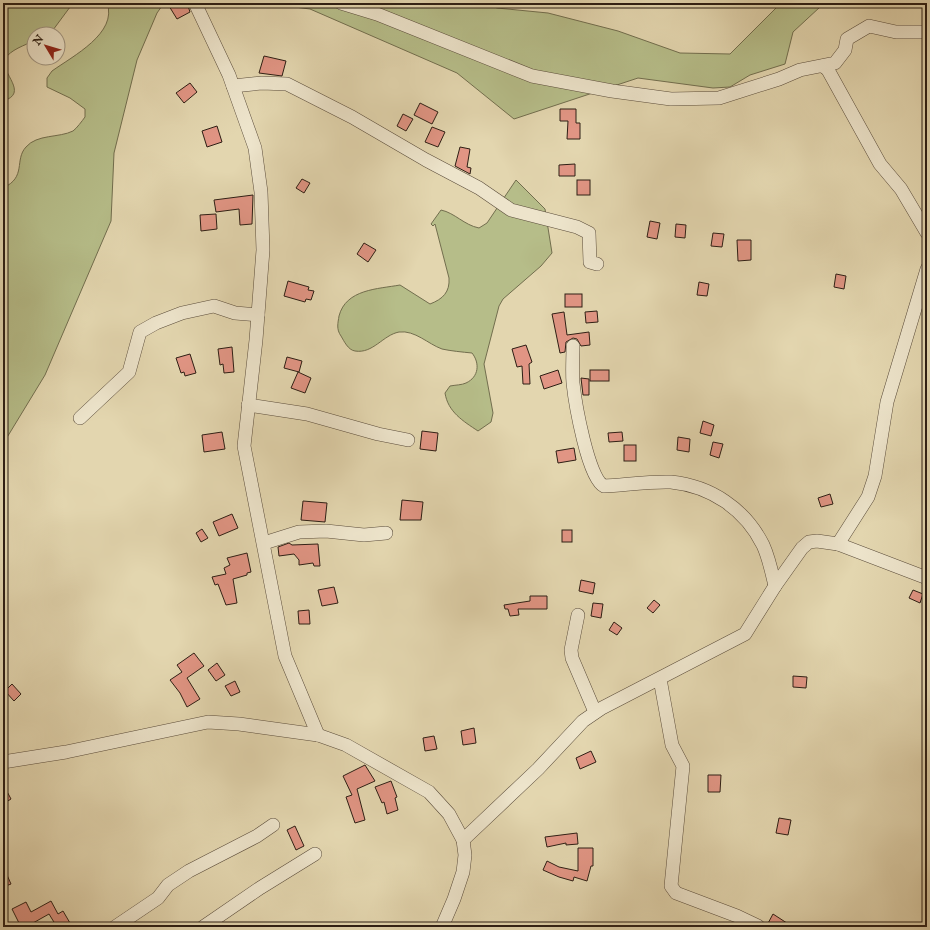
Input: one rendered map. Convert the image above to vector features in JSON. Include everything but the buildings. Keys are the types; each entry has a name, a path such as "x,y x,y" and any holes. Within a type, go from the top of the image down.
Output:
{"street":[{"path":"195,3 233,86 255,148 261,192 262,250 258,315 244,446 285,656 318,735"},
{"path":"341,3 377,14 532,76 612,91 671,99 719,98 779,80 800,70 835,63 846,50 847,38 869,26 896,32 927,32"},
{"path":"823,66 828,70 880,164 901,189 927,233"},
{"path":"233,86 262,83 287,84 352,117 426,160 479,188 512,210 576,227 589,233 590,262 598,264"},
{"path":"838,544 868,497 875,476 887,402 927,269"},
{"path":"80,418 129,372 140,332 156,323 182,312 214,306 235,313 258,315"},
{"path":"573,346 573,383 586,452 597,482 604,486 670,482 701,488 721,498 737,509 755,530 764,547 775,586"},
{"path":"248,405 307,414 378,434 408,440"},
{"path":"264,543 299,532 326,531 364,535 386,533"},
{"path":"463,840 538,769 583,721 594,712 745,634 775,586 802,548 809,542 817,541 838,544 927,578"},
{"path":"578,615 571,650 572,658 594,712"},
{"path":"660,679 672,745 683,766 671,886 676,894 737,916 758,926"},
{"path":"3,762 66,752 208,722 239,724 318,735 346,745 429,792 449,814 463,840 465,855 463,872 454,899 442,927"},
{"path":"115,927 158,898 168,885 189,871 251,840 273,825"},
{"path":"203,927 260,888 315,854"}],"green space":[{"path":"3,3 73,3 56,26 26,26 26,44 14,50 5,59 6,70 12,82 14,93 11,97 3,101"},
{"path":"107,3 164,3 157,13 137,60 114,153 111,221 45,375 3,444 3,370 5,367 3,366 3,188 10,184 18,174 21,157 26,147 36,140 73,131 85,117 85,109 70,98 47,87 47,78 52,71 60,66 66,66 66,62 92,43 106,24 109,14"},
{"path":"264,3 484,3 497,8 548,13 618,31 680,53 730,54 777,7 785,3 842,3 820,7 793,32 785,64 750,75 730,87 713,88 638,78 514,119 457,73 310,9"},
{"path":"516,180 545,209 552,253 541,266 503,299 499,306 484,364 493,413 491,422 478,431 462,420 453,411 449,406 445,393 450,386 464,384 474,377 477,370 477,365 475,357 472,353 442,349 416,335 405,332 393,334 367,350 355,351 348,347 339,333 338,321 343,307 348,300 356,295 373,289 400,285 430,304 439,300 447,291 449,278 435,224 433,226 431,224 441,210 479,228 487,223"}]}
